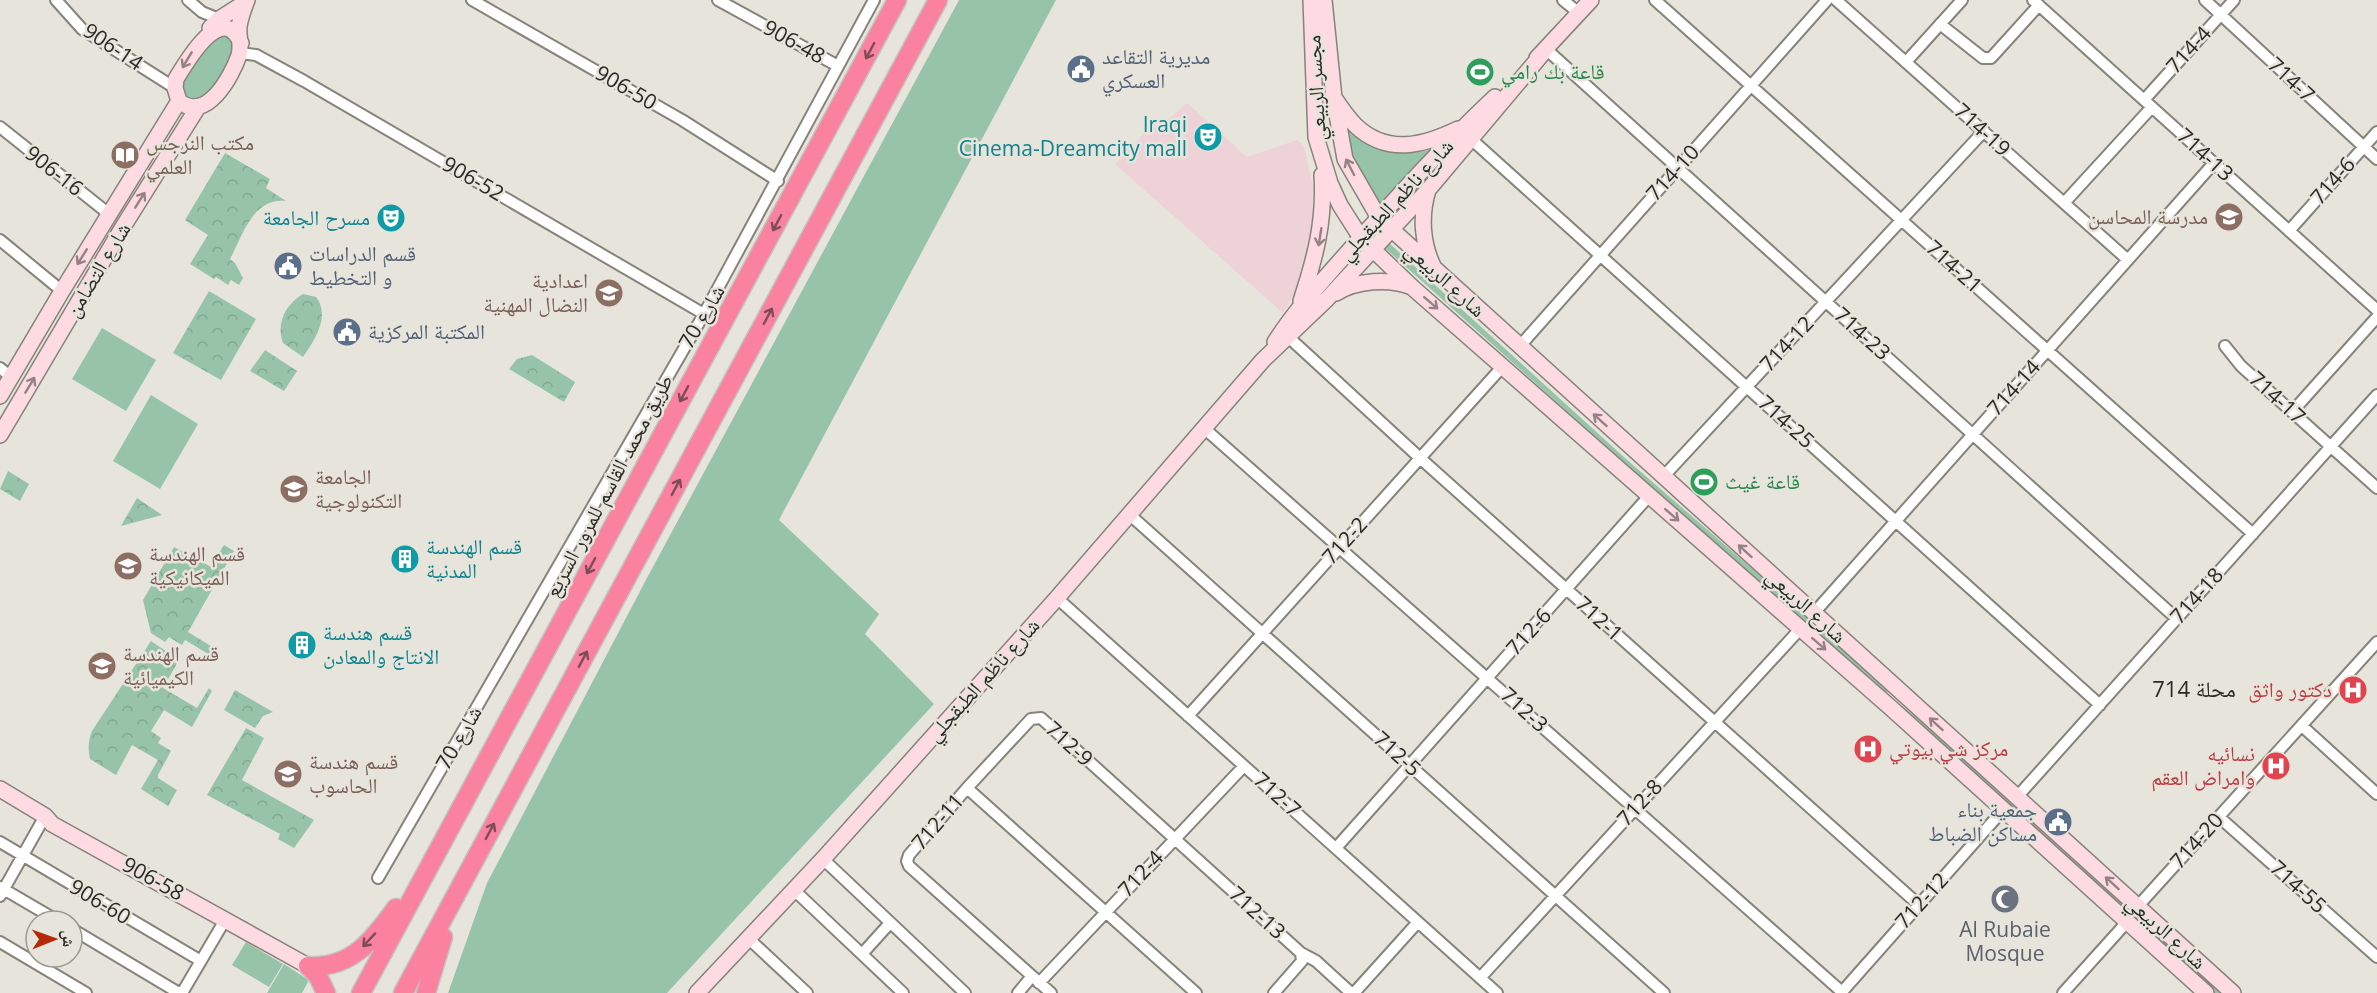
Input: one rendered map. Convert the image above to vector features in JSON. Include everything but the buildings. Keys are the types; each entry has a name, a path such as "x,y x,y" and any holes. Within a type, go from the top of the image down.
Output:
{"highway":[{"name":"طريق محمد القاسم للمرور السريع","path":"361,993 897,0"},
{"path":"403,993 938,0"},
{"path":"308,966 322,967 339,963 355,955 385,923 442,843"},
{"path":"426,993 438,951 474,862"},
{"path":"308,966 318,976 326,993"}],"street":[{"name":"906-14","path":"56,0 82,29 177,94"},
{"path":"188,0 214,24 226,26 237,34 240,48"},
{"name":"906-50","path":"472,0 682,120 778,181"},
{"name":"906-48","path":"718,0 838,66"},
{"name":"شارع 70","path":"378,878 704,314 874,0"},
{"name":"مجسر الربيعي","path":"1311,0 1316,137 1340,205 1361,238"},
{"name":"مجسر الربيعي","path":"1324,0 1334,98 1345,159 1379,218"},
{"path":"1563,0 1579,13"},
{"name":"شارع ناظم الطبقجلي","path":"1285,334 1299,307 1379,218 1467,133 1591,0"},
{"name":"714-21","path":"1655,0 2253,534"},
{"name":"714-10","path":"1519,346 1827,0"},
{"name":"714-19","path":"1836,0 2128,260"},
{"path":"1906,62 1962,0"},
{"name":"714-7","path":"2205,0 2377,159"},
{"name":"714-4","path":"2064,203 2234,0"},
{"name":"شارع التضامن","path":"0,396 6,373 62,291 177,94 176,79 189,56 214,24 246,1"},
{"name":"شارع التضامن","path":"0,435 198,107 212,99 225,82 240,48 239,26 246,1"},
{"path":"1940,24 1983,58 1991,58 2036,2"},
{"name":"714-13","path":"2036,2 2377,310"},
{"name":"906-52","path":"240,48 304,81 704,314"},
{"name":"714-23","path":"1545,51 1678,168 2177,619"},
{"path":"177,94 185,105 198,107"},
{"path":"1334,98 1356,126 1370,135 1402,147 1467,133"},
{"name":"906-16","path":"0,127 109,214"},
{"name":"714-12","path":"1663,477 1984,131"},
{"name":"714-6","path":"2289,231 2377,132"},
{"name":"شارع ناظم الطبقجلي","path":"697,993 823,859 1057,598 1285,334 1327,299 1428,190 1467,133"},
{"name":"714-25","path":"1467,133 2100,705"},
{"path":"1299,307 1318,247 1322,222 1322,174 1316,137"},
{"name":"714-14","path":"1814,613 2214,163"},
{"path":"1428,190 1424,203 1424,229 1428,256 1435,271"},
{"name":"شارع الربيعي","path":"1379,218 2233,993"},
{"name":"شارع الربيعي","path":"1361,238 1413,288 1891,708 2206,993"},
{"path":"0,240 62,291"},
{"path":"1327,299 1346,287 1355,285 1390,283 1413,288"},
{"path":"2292,412 2377,317"},
{"name":"712-1","path":"1285,334 1918,905"},
{"name":"714-17","path":"2225,346 2241,366 2377,488"},
{"name":"712-2","path":"1188,716 1503,366"},
{"name":"714-18","path":"2017,797 2377,395"},
{"name":"712-3","path":"1205,429 1841,992"},
{"name":"712-6","path":"1336,848 1649,495"},
{"name":"712-5","path":"1129,514 1664,993"},
{"name":"712-7","path":"1057,598 1497,993"},
{"name":"712-8","path":"1480,978 1801,628"},
{"name":"714-20","path":"2138,906 2377,644"},
{"path":"1891,708 1904,694"},
{"name":"712-9","path":"967,788 1031,718 1041,718 1175,839"},
{"path":"2301,726 2377,794"},
{"name":"712-4","path":"1018,993 1036,979 1105,913 1244,766"},
{"name":"712-11","path":"1036,979 909,866 907,861 909,855 967,788 1105,913"},
{"name":"906-58","path":"0,789 45,816 52,824 308,966"},
{"name":"712-12","path":"1841,992 2003,810"},
{"path":"36,909 1,890 45,816"},
{"name":"714-55","path":"2219,817 2377,957"},
{"name":"712-13","path":"1175,839 1301,953 1302,961 1274,993"},
{"name":"906-60","path":"0,842 201,962"},
{"path":"823,859 965,993"},
{"path":"794,890 903,993"},
{"path":"1105,913 1196,993"},
{"path":"84,936 181,993 225,920"},
{"path":"1301,953 1316,961 1353,993 1418,922"},
{"path":"2063,993 2127,922"},
{"path":"861,954 890,923"},
{"path":"749,939 807,993"},
{"path":"0,942 86,993"},
{"path":"1036,979 1051,993"}],"shaded area":[{"path":"1187,103 1247,157 1297,140 1304,146 1313,188 1312,228 1294,294 1283,313 1115,164 1160,117 1165,122"}],"green space":[{"path":"959,0 1056,0 779,520 879,614 865,634 934,704 667,993 448,993 487,883 648,576"},
{"path":"222,33 233,39 233,56 206,98 193,101 186,97 183,82 209,39"},
{"path":"1346,128 1366,143 1385,151 1406,153 1430,150 1381,207 1359,169"},
{"path":"225,153 270,179 266,188 286,201 275,201 265,205 250,220 230,259 235,263 243,278 239,285 231,280 228,285 216,277 214,279 190,264 208,235 185,220"},
{"path":"1388,242 1625,458 1888,687 1887,692 1882,694 1386,249"},
{"path":"209,291 256,319 221,380 173,353"},
{"path":"303,294 316,297 322,312 319,328 303,357 283,343 281,328 287,309"},
{"path":"102,328 156,360 126,411 72,379"},
{"path":"265,350 297,371 284,391 250,371"},
{"path":"532,355 575,382 564,402 509,369 517,359"},
{"path":"151,395 198,424 160,489 113,461"},
{"path":"8,471 29,484 20,501 0,489"},
{"path":"137,498 162,515 121,526"},
{"path":"224,545 234,551 188,632 219,651 215,658 185,640 182,645 169,637 165,642 151,633 143,600 174,547 211,567"},
{"path":"151,641 179,660 163,688 197,708 209,688 212,691 192,727 164,710 151,731 161,738 158,743 171,751 158,775 158,778 177,790 168,806 141,789 158,760 132,745 116,775 90,759 89,751 92,731"},
{"path":"235,690 273,712 263,716 255,728 224,710"},
{"path":"1902,706 1945,741 2227,993 2215,993 1903,712"},
{"path":"246,728 264,738 242,780 314,820 294,848 278,839 280,834 207,795"},
{"path":"246,942 283,964 269,987 232,965"},
{"path":"284,964 307,979 308,982 302,993 267,993"}],"place":[{"name":"مديرية التقاعد العسكري","path":"1081,69"},
{"name":"قاعة بك رامي","path":"1480,72"},
{"name":"Iraqi Cinema-Dreamcity mall","path":"1208,137"},
{"name":"مكتب النرجس العلمي","path":"125,155"},
{"name":"مدرسة المحاسن","path":"2229,217"},
{"name":"مسرح الجامعة","path":"391,218"},
{"name":"قسم الدراسات و التخطيط","path":"288,266"},
{"name":"اعدادية النضال المهنية","path":"609,293"},
{"name":"المكتبة المركزية","path":"347,332"},
{"name":"قاعة غيث","path":"1704,482"},
{"name":"الجامعة التكنولوجية","path":"294,489"},
{"name":"قسم الهندسة المدنية","path":"405,559"},
{"name":"قسم الهندسة الميكانيكية","path":"128,566"},
{"name":"قسم هندسة الانتاج والمعادن","path":"302,645"},
{"name":"قسم الهندسة الكيميائية","path":"102,666"},
{"name":"دكتور واثق","path":"2353,690"},
{"name":"مركز شي بيوتي","path":"1868,749"},
{"name":"نسائيه وامراض العقم","path":"2276,766"},
{"name":"قسم هندسة الحاسوب","path":"288,774"},
{"name":"جمعية بناء مساكن الضباط","path":"2058,822"},
{"name":"Al Rubaie Mosque","path":"2005,899"}],"district":[{"name":"محلة 714","path":"2194,689"}]}
